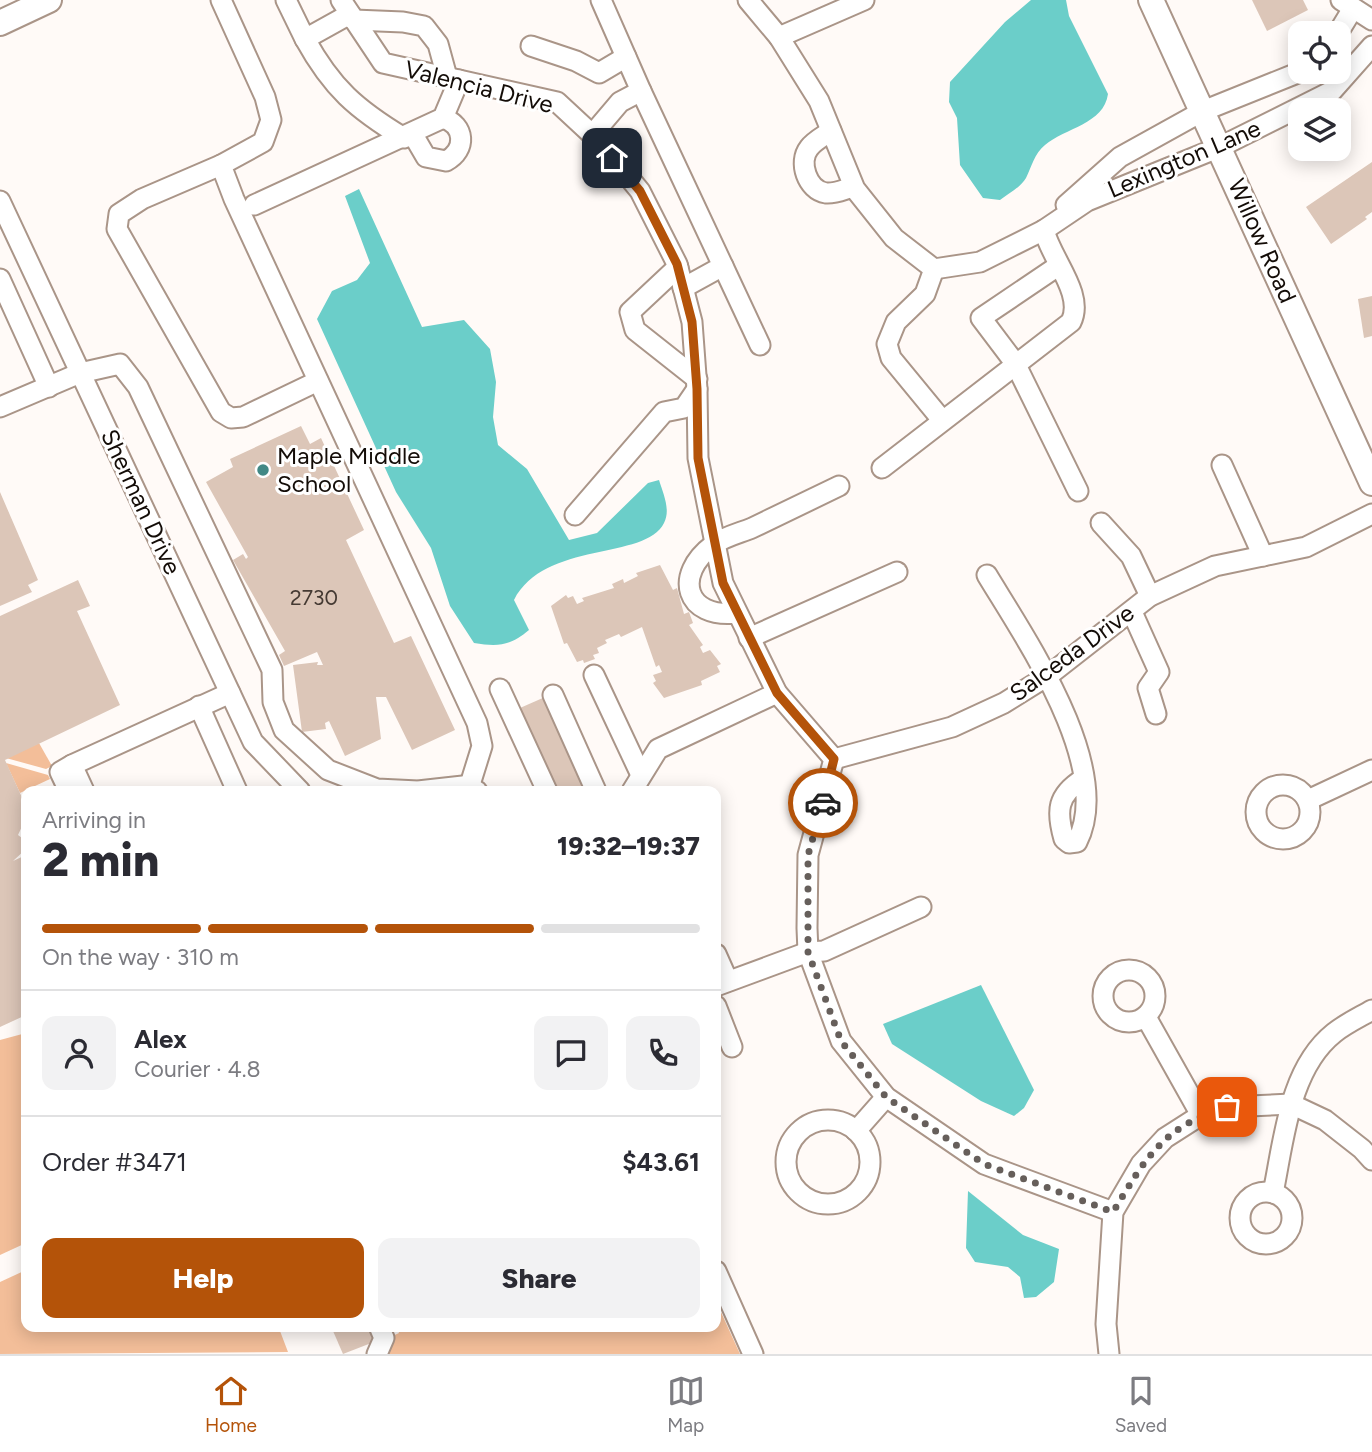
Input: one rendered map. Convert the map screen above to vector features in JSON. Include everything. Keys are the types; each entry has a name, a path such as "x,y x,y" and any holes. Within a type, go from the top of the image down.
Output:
{"main road":[{"path":"0,23 49,0"},
{"name":"Willow Road","path":"1151,0 1372,483"}],"street":[{"path":"221,0 265,97 271,120 263,142 221,165 142,199 120,214 117,229 221,412 231,418 243,417 318,381"},
{"path":"286,0 305,39 338,90 363,114 408,135 426,157 446,161 457,153 461,139 455,125 443,118"},
{"path":"601,0 760,345"},
{"path":"748,0 779,37 819,101 853,187 894,238 934,269 925,294 896,322 887,344 891,358 942,420"},
{"path":"779,37 864,0"},
{"path":"1347,5 1372,20"},
{"path":"305,39 348,11 424,26 438,44 453,78 443,118"},
{"name":"Valencia Drive","path":"348,11 383,62 556,102 592,135 640,191 678,267 692,322 697,384 698,458 723,583 777,693 834,759"},
{"path":"531,46 576,61 599,73 626,57"},
{"name":"Lexington Lane","path":"934,269 979,262 1052,225 1087,201 1220,147 1332,91 1372,46"},
{"name":"Lexington Lane","path":"1052,225 1067,202 1110,165 1203,111 1288,77"},
{"path":"592,135 620,102 641,91"},
{"path":"254,205 443,118"},
{"path":"831,131 810,146 804,156 807,177 818,190 826,193 853,187"},
{"path":"221,165 477,723 482,746 472,786"},
{"path":"1110,165 1122,186"},
{"name":"Sherman Drive","path":"0,201 253,741 295,786"},
{"path":"882,468 1071,322 1076,301 1058,266 1052,225"},
{"path":"1058,266 981,318 1015,363 1078,491"},
{"path":"575,515 664,412 684,408 697,384 635,330 630,312 678,267"},
{"path":"684,288 723,267"},
{"path":"0,279 49,387"},
{"path":"0,407 80,373 120,364 138,387 272,670 273,702 284,730 328,770 369,786"},
{"path":"1222,465 1263,556"},
{"path":"737,613 712,613 698,606 690,595 688,578 696,561 714,544 839,486"},
{"name":"Salceda Drive","path":"834,759 952,727 1004,702 1049,675 1150,596 1214,566 1306,547 1372,514"},
{"name":"Salceda Drive","path":"1101,523 1130,556 1150,596"},
{"path":"749,638 897,572"},
{"path":"987,575 1049,675 1068,716 1083,779"},
{"path":"1132,612 1159,672 1148,688 1156,714"},
{"path":"594,675 636,783"},
{"path":"500,690 545,786"},
{"path":"67,786 60,772 72,765 230,693"},
{"path":"636,783 658,749 777,693"},
{"path":"553,695 594,786"},
{"path":"199,706 235,786"},
{"path":"834,759 808,855 808,952 841,1041 886,1097 984,1164 1113,1212"},
{"path":"72,765 82,786"},
{"path":"1308,800 1372,770"},
{"path":"722,983 808,952 824,951 921,907"},
{"path":"1273,1193 1291,1104 1306,1069 1333,1033 1372,1010"},
{"path":"1146,1017 1201,1115"},
{"path":"721,1019 732,1047"},
{"path":"856,1131 886,1097"},
{"path":"1109,1354 1106,1324 1113,1212 1141,1164 1165,1138 1201,1115 1227,1107 1291,1104 1325,1120 1372,1160"},
{"path":"819,1121 832,1121 856,1131 865,1143 869,1157 869,1171 864,1185 854,1196 827,1205 813,1202 800,1194 787,1171 789,1146 796,1134 819,1121"},
{"path":"721,1282 753,1354"},
{"path":"377,1354 384,1338 382,1332"}],"shaded area":[{"path":"39,743 52,766 46,769 6,758"},
{"path":"6,763 48,775 50,779 35,786 21,786 20,793"},
{"path":"21,1034 21,1245 0,1255 0,1040"},
{"path":"21,1272 21,1332 280,1332 288,1352 0,1354 0,1282"},
{"path":"721,1312 740,1354 383,1354 388,1338 399,1333 721,1332"}],"water":[{"path":"1031,0 1066,0 1069,16 1108,94 1105,104 1092,119 1053,139 1041,149 1026,178 1018,187 1000,200 983,198 960,165 957,118 949,102 950,82 1005,22"},
{"path":"359,189 422,327 464,320 490,349 496,382 493,417 498,445 527,469 569,540 597,533 648,483 659,480 667,507 666,518 653,535 637,543 570,559 548,568 529,581 514,600 529,630 510,642 497,645 474,643 450,606 431,548 396,492 317,319 332,291 357,280 370,263 345,196"},
{"path":"981,985 1034,1090 1024,1108 1014,1116 981,1101 892,1044 883,1024"},
{"path":"968,1191 1023,1235 1059,1249 1054,1282 1036,1297 1024,1298 1020,1277 1008,1267 975,1262 966,1248"}],"building":[{"path":"1252,0 1303,0 1308,10 1267,31"},
{"path":"1372,162 1372,212 1365,217 1367,219 1331,244 1306,207"},
{"path":"1372,296 1372,336 1364,338 1358,299"},
{"path":"301,426 310,444 321,438 364,530 346,540 394,643 411,636 455,730 412,750 386,697 376,697 381,739 345,756 329,721 325,723 326,729 302,732 293,665 318,662 317,665 323,665 317,652 284,666 279,655 285,651 233,560 243,554 246,559 248,557 206,482 233,467 230,459"},
{"path":"0,492 38,580 28,585 32,592 0,606"},
{"path":"660,565 673,590 677,588 684,614 689,612 693,623 689,625 703,645 700,647 703,653 710,650 721,664 717,666 720,672 701,681 702,685 664,698 653,683 656,681 653,675 662,672 659,665 656,667 642,627 621,637 619,634 605,640 607,643 597,648 599,653 593,655 595,659 584,663 583,660 577,662 567,643 564,644 551,606 566,595 568,598 573,596 577,604 584,601 582,598 614,588 612,584 623,579 624,583 638,576 636,573"},
{"path":"78,580 90,606 77,611 120,705 5,760 21,795 21,829 18,835 21,837 21,854 13,861 21,857 21,1017 0,1027 0,616"},
{"path":"545,697 587,786 556,786 520,708"},
{"path":"333,1332 376,1332 379,1340 343,1354"}],"way so far":[{"path":"823,803 808,855 808,952 841,1041 869,1080 886,1097 984,1164 1113,1212 1141,1164 1165,1138 1201,1115 1227,1107"}],"place":[{"name":"Maple Middle School","path":"263,470"}],"route":[{"path":"612,158 640,191 677,264 692,322 698,458 709,524 723,583 777,693 834,759 823,803"}]}
